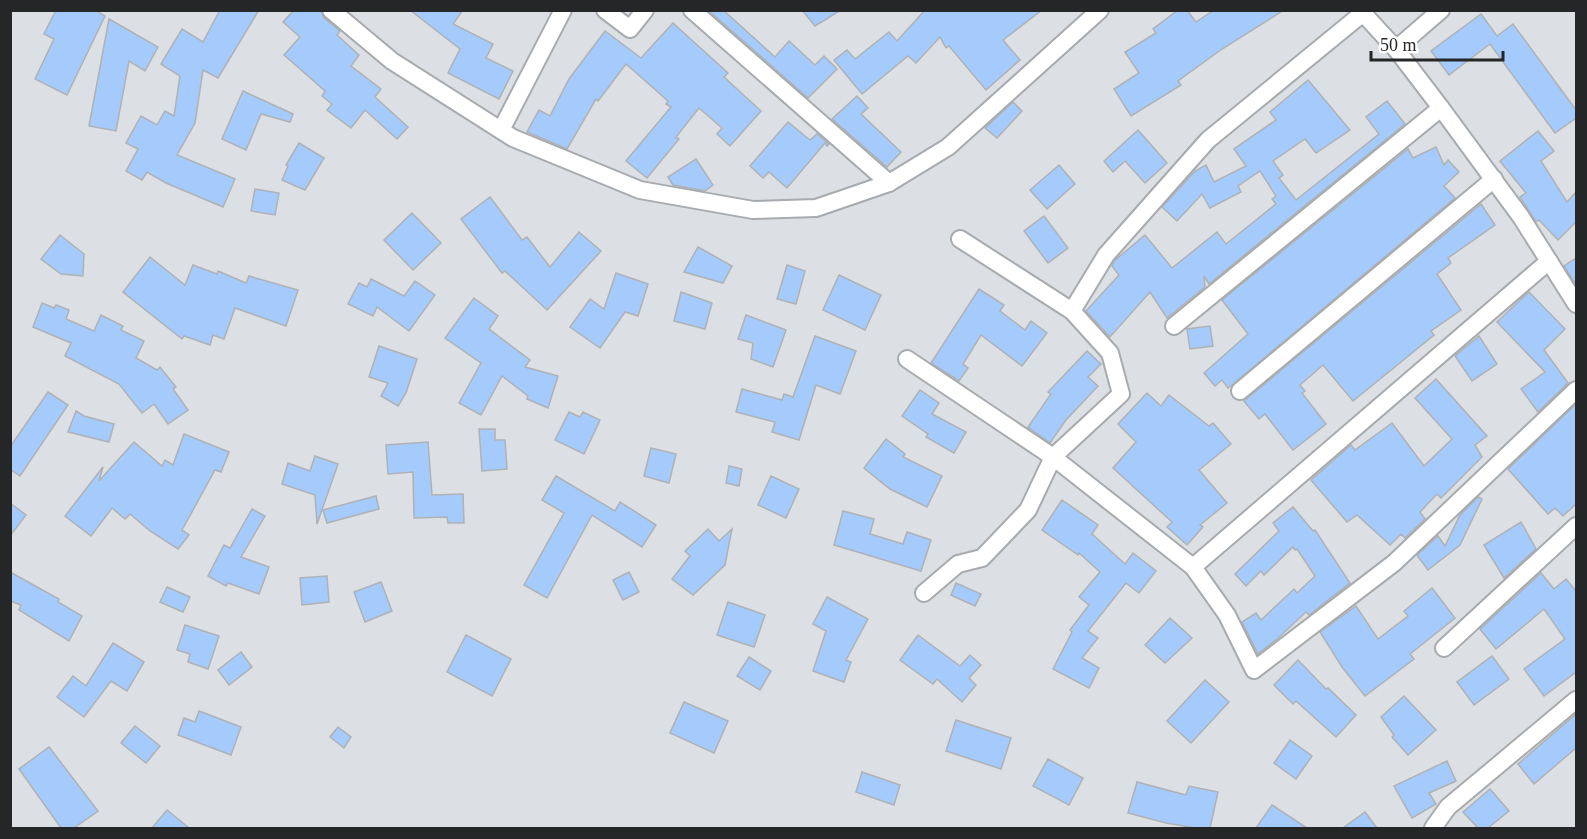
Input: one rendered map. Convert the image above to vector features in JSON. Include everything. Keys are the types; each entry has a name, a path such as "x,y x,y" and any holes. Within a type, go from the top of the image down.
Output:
{"street":[{"path":"331,10 392,61 513,138 640,190 753,210 816,208 890,183 948,147 1100,10"},
{"path":"501,130 562,10"},
{"path":"605,10 630,29 645,10"},
{"path":"692,10 890,183"},
{"path":"1396,49 1441,10"},
{"path":"1072,311 1106,255 1208,140 1362,12 1396,49 1494,179 1576,304"},
{"path":"1174,326 1441,108"},
{"path":"1240,391 1494,179"},
{"path":"924,593 958,564 982,558 1028,510 1053,457 1121,394 1110,353 1072,311 960,239"},
{"path":"1193,567 1549,261"},
{"path":"907,359 1053,457 1193,567 1227,615 1254,670 1394,563 1576,390"},
{"path":"1444,648 1576,526"},
{"path":"1432,828 1448,807 1576,700"}],"building":[{"path":"56,10 95,10 105,16 67,95 35,79 54,39 44,34"},
{"path":"220,10 259,10 218,78 203,70 195,123 177,155 235,179 223,207 166,183 147,172 142,180 126,171 138,149 126,143 141,116 157,125 165,111 174,116 180,76 161,64 182,29 203,42"},
{"path":"294,10 321,10 324,18 340,31 337,35 359,55 351,66 381,89 375,97 408,127 397,139 365,110 351,128 327,110 332,104 322,96 325,91 284,55 300,37 283,22"},
{"path":"410,10 463,10 453,24 493,44 486,58 513,71 499,99 448,73 460,49"},
{"path":"708,10 723,10 775,57 789,41 815,65 824,56 837,69 808,98"},
{"path":"802,10 841,10 815,26"},
{"path":"925,10 1042,10 1003,40 1020,60 986,90 949,46 946,48 940,37 916,63 908,56 862,94 834,60 847,50 855,59 889,32 897,41"},
{"path":"1178,10 1187,10 1196,22 1214,10 1284,10 1222,49 1178,81 1181,85 1131,116 1114,89 1139,73 1125,52 1156,33 1153,29"},
{"path":"1481,14 1497,36 1513,24 1576,110 1576,118 1555,133 1490,44 1449,75 1431,51"},
{"path":"109,19 158,47 145,71 129,61 116,131 89,126"},
{"path":"673,23 728,73 724,77 761,111 730,146 717,134 722,128 699,108 676,137 679,139 647,178 626,161 671,107 666,104 668,101 626,64 598,101 596,99 567,149 527,132 539,110 550,116 569,79 605,31 641,58"},
{"path":"1308,80 1350,130 1316,153 1305,139 1273,161 1283,175 1279,178 1296,200 1379,134 1366,117 1387,101 1405,124 1209,284 1204,276 1205,287 1167,318 1150,292 1110,337 1086,311 1119,275 1112,266 1114,261 1145,235 1172,268 1217,232 1226,244 1276,204 1272,199 1276,196 1260,171 1238,186 1241,192 1210,208 1202,194 1177,221 1162,207 1195,171 1206,165 1214,182 1246,166 1234,149 1276,120 1270,112"},
{"path":"243,91 293,114 290,122 261,114 246,150 222,139"},
{"path":"857,96 868,108 861,114 901,152 887,167 832,119"},
{"path":"1013,102 1022,111 997,138 985,128"},
{"path":"788,122 810,140 817,134 829,144 827,146 825,143 787,188 769,172 763,178 750,166"},
{"path":"1138,130 1167,163 1145,183 1125,161 1113,172 1104,161"},
{"path":"1538,131 1554,151 1541,161 1567,202 1576,192 1576,222 1558,240 1539,220 1536,222 1520,197 1526,193 1500,161"},
{"path":"299,143 324,158 305,190 282,180 288,166 286,165"},
{"path":"1436,147 1444,165 1448,160 1459,172 1444,186 1455,198 1231,386 1228,388 1222,380 1215,386 1204,373 1248,334 1222,300 1408,149 1413,158"},
{"path":"696,159 713,185 705,191 673,185 668,177"},
{"path":"1059,165 1075,184 1047,209 1030,190"},
{"path":"255,189 279,193 275,215 251,211"},
{"path":"490,197 522,240 527,237 550,267 579,232 601,251 547,310 505,271 502,273 461,219"},
{"path":"1481,204 1495,225 1448,258 1451,263 1437,274 1461,310 1431,331 1434,335 1353,401 1323,365 1300,385 1305,391 1302,393 1326,424 1293,450 1265,414 1259,419 1244,401"},
{"path":"412,213 441,243 413,270 384,240"},
{"path":"1044,216 1068,248 1048,263 1024,231"},
{"path":"60,235 84,254 83,276 61,274 41,259"},
{"path":"698,247 732,266 723,283 684,272"},
{"path":"150,257 185,285 193,265 217,274 218,271 246,283 249,276 298,290 286,326 235,308 224,339 213,335 210,345 184,336 182,339 123,292"},
{"path":"1576,258 1576,285 1564,266"},
{"path":"787,265 805,271 796,304 777,299"},
{"path":"616,273 648,284 638,316 625,312 600,348 570,327 590,299 604,309"},
{"path":"839,275 881,295 865,330 823,310"},
{"path":"371,279 404,296 415,281 435,295 409,331 377,307 373,316 348,304 359,283 367,287"},
{"path":"979,289 1004,305 1000,311 1025,330 1031,321 1047,333 1022,366 981,335 963,364 968,368 959,381 931,363"},
{"path":"681,292 712,303 705,329 674,321"},
{"path":"1529,292 1565,329 1544,350 1568,383 1538,412 1521,389 1545,372 1497,322"},
{"path":"474,298 498,316 489,329 530,360 525,367 558,376 548,408 527,399 528,396 502,376 481,415 459,403 481,363 445,338"},
{"path":"42,303 54,308 56,305 69,310 66,319 94,331 101,315 123,326 121,330 144,341 136,358 157,370 160,367 176,387 173,389 188,410 168,424 154,404 142,413 119,384 65,356 71,343 33,327"},
{"path":"746,315 786,330 773,367 751,359 753,343 738,339"},
{"path":"1210,326 1213,346 1190,349 1187,329"},
{"path":"815,336 856,351 840,394 816,385 799,440 772,432 775,422 736,412 742,389 782,400 784,394 793,397"},
{"path":"1479,336 1497,364 1472,381 1455,356"},
{"path":"379,346 417,359 406,393 398,406 381,396 388,383 369,377"},
{"path":"1087,351 1101,364 1088,377 1098,386 1066,420 1050,443 1028,427 1051,394 1048,392"},
{"path":"1436,379 1487,436 1475,445 1482,457 1441,498 1437,494 1420,512 1425,519 1405,538 1401,534 1390,545 1357,515 1347,522 1311,480 1351,445 1355,450 1392,423 1424,466 1452,439 1415,398"},
{"path":"920,390 939,403 932,414 966,432 954,453 926,437 928,434 902,416"},
{"path":"48,392 68,405 20,476 10,469 10,447"},
{"path":"1147,393 1161,406 1169,395 1209,426 1213,423 1231,444 1199,470 1227,503 1200,525 1203,527 1187,545 1167,527 1172,522 1113,468 1136,442 1118,424"},
{"path":"1576,404 1576,504 1563,516 1555,508 1548,514 1508,469"},
{"path":"76,411 84,416 114,424 109,442 68,432"},
{"path":"569,412 580,417 583,412 600,420 584,454 555,440"},
{"path":"479,429 495,429 495,440 505,440 507,469 482,471"},
{"path":"184,434 229,452 221,472 215,470 182,530 189,535 178,549 150,531 130,514 125,519 112,508 91,536 65,516 103,467 99,481 134,442 162,466 165,460 173,465"},
{"path":"886,439 905,454 903,457 942,476 927,507 890,489 864,468"},
{"path":"428,442 432,495 463,494 464,523 448,523 447,517 414,518 413,472 388,474 386,445"},
{"path":"651,448 676,454 669,483 644,476"},
{"path":"315,456 338,464 317,524 315,495 282,484 288,463 310,471"},
{"path":"729,466 742,469 739,486 726,483"},
{"path":"556,476 615,511 620,502 656,525 642,547 592,515 547,598 524,585 564,513 542,500"},
{"path":"771,476 799,489 786,518 758,505"},
{"path":"376,496 379,509 327,523 323,510"},
{"path":"1478,497 1482,499 1460,545 1428,570 1417,555 1438,536 1445,546 1460,515"},
{"path":"1062,500 1098,525 1092,534 1125,564 1133,553 1156,571 1139,593 1126,583 1088,631 1098,638 1082,658 1099,668 1089,688 1053,669 1072,632 1070,630 1089,605 1079,597 1100,572 1079,553 1078,555 1042,530"},
{"path":"10,503 26,515 10,536"},
{"path":"1293,507 1313,531 1315,530 1350,583 1309,615 1306,612 1258,654 1242,622 1256,613 1261,620 1294,589 1297,593 1315,576 1297,549 1293,547 1264,575 1261,571 1246,586 1235,574 1279,531 1273,523"},
{"path":"252,509 265,516 241,557 269,567 259,594 228,583 226,586 208,576 224,545 230,548"},
{"path":"843,511 874,519 870,534 903,544 907,532 931,540 921,571 834,545"},
{"path":"1521,522 1536,549 1504,578 1484,545"},
{"path":"708,529 719,541 732,529 725,565 693,595 672,579 690,556 685,551"},
{"path":"10,572 59,599 58,602 82,616 69,641 19,610 21,605 10,601"},
{"path":"629,572 639,592 623,600 613,580"},
{"path":"1541,573 1554,589 1566,579 1576,591 1576,672 1544,696 1524,669 1565,639 1544,609 1496,649 1480,629"},
{"path":"327,576 329,602 302,605 300,578"},
{"path":"381,582 392,611 365,622 354,592"},
{"path":"956,583 981,594 975,606 951,595"},
{"path":"167,587 190,597 183,612 160,602"},
{"path":"1432,588 1455,618 1410,654 1414,659 1365,696 1342,667 1320,632 1356,606 1378,639 1408,616 1404,611"},
{"path":"827,597 868,619 846,660 851,662 844,682 813,671 826,631 813,624"},
{"path":"728,602 765,615 754,647 717,635"},
{"path":"1170,618 1192,638 1165,663 1145,645"},
{"path":"185,625 219,636 208,669 188,662 190,654 177,650"},
{"path":"466,635 511,659 492,696 447,672"},
{"path":"918,635 960,666 970,655 981,665 969,678 976,685 962,702 937,679 933,684 900,660"},
{"path":"113,643 144,662 127,691 111,681 84,717 57,697 73,676 86,686"},
{"path":"241,652 252,667 229,685 218,670"},
{"path":"1492,656 1509,679 1474,705 1457,682"},
{"path":"749,657 771,671 760,690 737,676"},
{"path":"1298,660 1356,715 1336,737 1296,701 1293,704 1274,685"},
{"path":"1205,680 1229,702 1191,743 1167,721"},
{"path":"1404,696 1436,730 1408,755 1392,737 1394,735 1381,717"},
{"path":"684,702 728,721 714,753 670,733"},
{"path":"199,711 241,727 231,755 178,735 184,718 195,722"},
{"path":"1576,714 1576,748 1534,784 1518,764"},
{"path":"956,720 1011,738 1001,769 946,751"},
{"path":"135,726 160,746 146,763 121,743"},
{"path":"338,727 351,737 344,748 330,737"},
{"path":"1290,740 1312,756 1296,779 1274,763"},
{"path":"49,747 98,811 74,828 61,828 19,769"},
{"path":"1048,759 1083,778 1069,805 1033,786"},
{"path":"1447,761 1456,781 1429,793 1436,804 1412,818 1394,786"},
{"path":"862,772 900,785 894,805 856,792"},
{"path":"1137,782 1186,795 1189,786 1218,792 1210,828 1166,823 1128,813"},
{"path":"1490,789 1509,811 1488,828 1478,828 1463,812"},
{"path":"1272,805 1307,828 1256,828"},
{"path":"167,810 189,828 152,828"},
{"path":"1365,812 1377,828 1343,828"}]}
